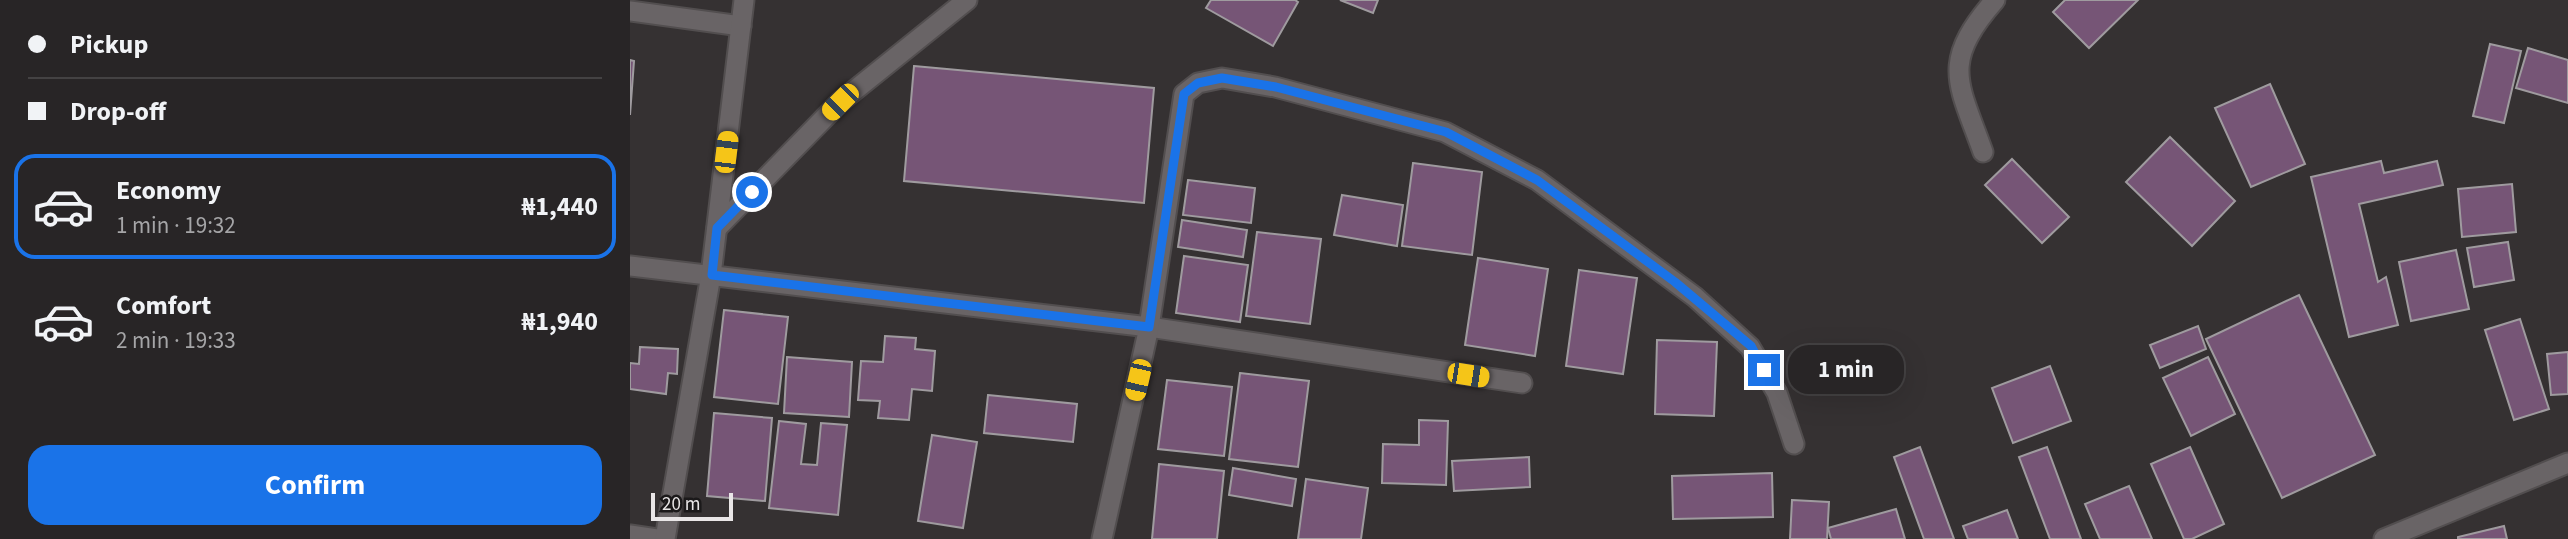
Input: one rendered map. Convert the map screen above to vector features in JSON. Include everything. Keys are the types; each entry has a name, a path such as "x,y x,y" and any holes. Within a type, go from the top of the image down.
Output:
{"street":[{"path":"666,539 712,275 744,0"},
{"path":"717,228 840,102 967,0"},
{"path":"1983,152 1959,83 1958,60 1968,37 1995,0"},
{"path":"630,11 741,26"},
{"path":"1102,539 1149,327 1184,94 1198,83 1222,78 1276,87 1446,132 1537,180 1695,297 1751,346 1777,393 1794,444"},
{"path":"630,266 1149,327 1521,383"},
{"path":"2384,539 2568,464"},
{"path":"630,535 657,539"}],"building":[{"path":"1211,0 1298,2 1273,46 1206,8"},
{"path":"1340,0 1378,0 1373,13"},
{"path":"2065,0 2138,0 2089,48 2053,12"},
{"path":"2490,44 2521,51 2504,123 2473,116"},
{"path":"2528,48 2568,60 2568,103 2516,88"},
{"path":"630,60 634,61 630,115"},
{"path":"914,66 1154,88 1144,203 904,181"},
{"path":"2270,84 2305,164 2251,187 2215,108"},
{"path":"2170,137 2235,201 2192,246 2126,182"},
{"path":"2012,159 2069,217 2042,243 1985,185"},
{"path":"2381,161 2384,173 2437,161 2443,185 2359,204 2378,282 2386,277 2398,325 2349,337 2311,177"},
{"path":"1413,163 1482,172 1472,255 1402,246"},
{"path":"1188,180 1255,188 1251,223 1183,215"},
{"path":"2512,184 2516,232 2462,237 2458,189"},
{"path":"1342,195 1403,205 1397,246 1334,235"},
{"path":"1182,220 1247,230 1243,257 1178,247"},
{"path":"1257,232 1321,239 1310,324 1246,316"},
{"path":"2508,242 2514,280 2474,287 2467,248"},
{"path":"2456,250 2469,309 2411,321 2399,262"},
{"path":"1184,256 1248,265 1240,322 1176,313"},
{"path":"1478,258 1548,269 1535,356 1465,345"},
{"path":"1579,270 1637,278 1623,374 1566,366"},
{"path":"2299,295 2375,455 2282,498 2206,339"},
{"path":"724,310 788,317 778,404 714,397"},
{"path":"2520,319 2549,409 2514,420 2485,330"},
{"path":"2198,326 2206,349 2160,368 2150,345"},
{"path":"885,336 916,338 915,349 935,351 932,391 912,389 909,420 878,418 880,401 858,400 861,361 883,362"},
{"path":"1657,340 1717,342 1714,416 1655,414"},
{"path":"640,347 678,349 677,374 668,373 666,394 630,389 630,363 639,364"},
{"path":"2568,352 2568,394 2551,395 2547,354"},
{"path":"787,357 852,362 849,417 784,413"},
{"path":"2208,357 2235,414 2191,436 2163,378"},
{"path":"2050,366 2071,421 2013,443 1992,388"},
{"path":"1240,373 1309,381 1298,467 1229,459"},
{"path":"1167,380 1232,387 1224,456 1158,449"},
{"path":"988,395 1077,404 1073,442 984,433"},
{"path":"714,413 772,418 765,501 707,496"},
{"path":"1419,420 1448,421 1446,485 1382,483 1383,444 1419,445"},
{"path":"779,421 806,424 801,464 817,465 821,423 847,425 838,515 769,508"},
{"path":"932,435 977,442 963,528 918,521"},
{"path":"1920,447 1954,539 1924,539 1894,457"},
{"path":"2047,447 2081,539 2050,539 2019,457"},
{"path":"2190,447 2224,524 2192,539 2184,539 2151,464"},
{"path":"1529,457 1530,487 1454,491 1452,461"},
{"path":"1159,464 1224,471 1217,539 1152,539"},
{"path":"1233,468 1296,479 1292,506 1229,495"},
{"path":"1772,473 1773,517 1673,519 1672,476"},
{"path":"1306,479 1368,488 1361,539 1298,539"},
{"path":"2129,486 2152,539 2100,539 2085,504"},
{"path":"1792,500 1829,502 1827,539 1790,539"},
{"path":"1896,509 1905,539 1831,539 1828,528"},
{"path":"2007,510 2018,539 1968,539 1963,526"},
{"path":"2504,526 2507,539 2458,539 2458,537"}],"route":[{"path":"752,192 717,228 712,275 1149,327 1184,94 1198,83 1222,78 1276,87 1446,132 1537,180 1695,297 1751,346 1764,370"}]}
